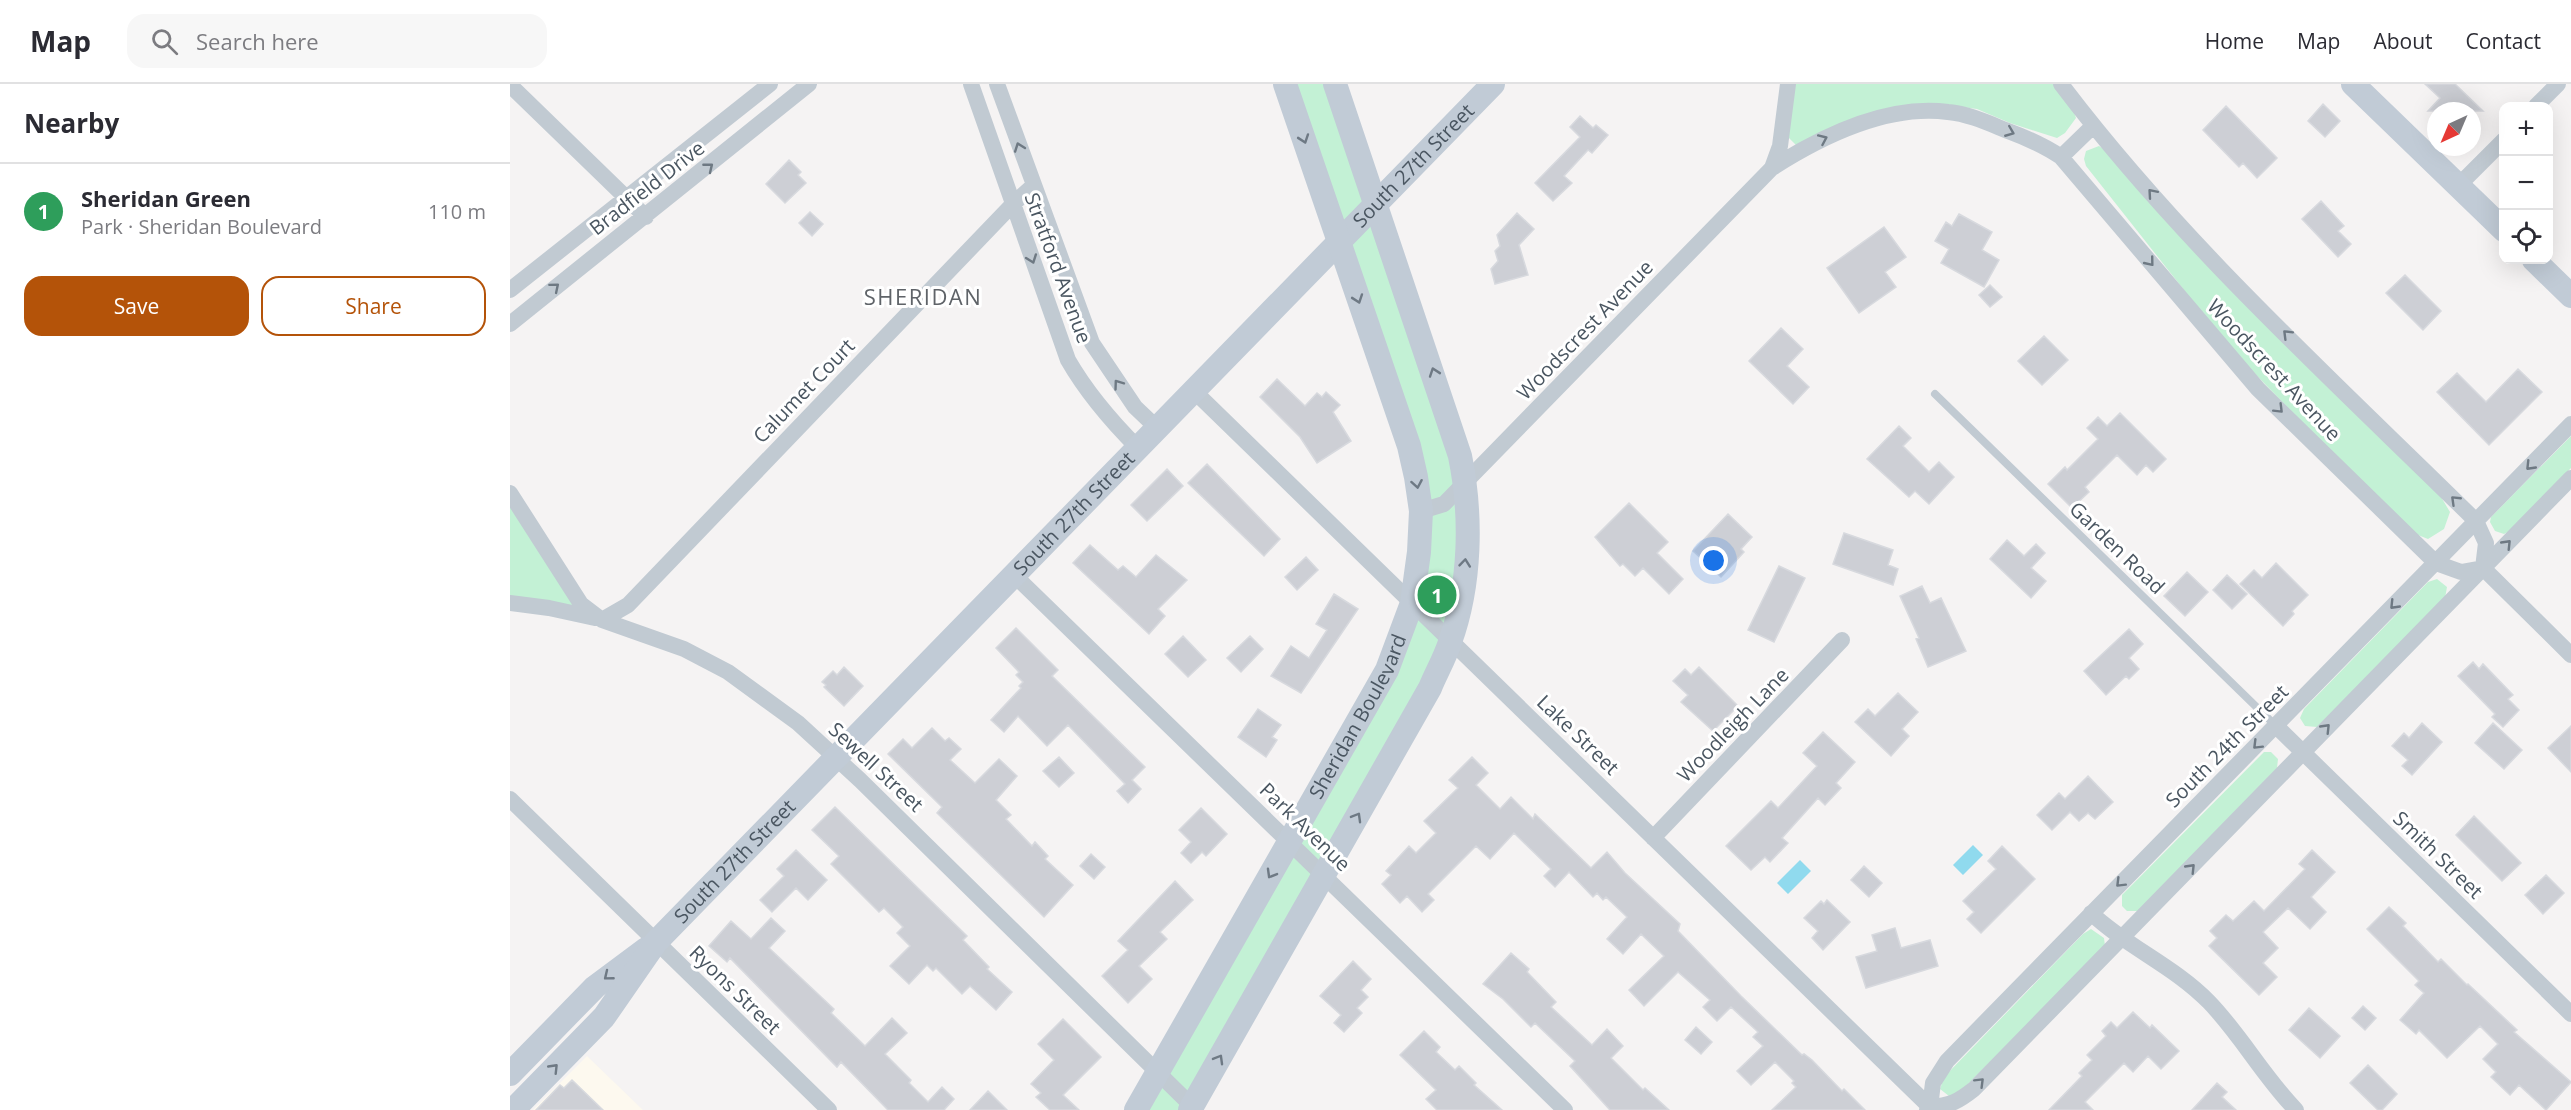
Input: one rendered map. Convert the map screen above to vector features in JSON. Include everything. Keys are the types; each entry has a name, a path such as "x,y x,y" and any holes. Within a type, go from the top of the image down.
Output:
{"main road":[{"name":"Sheridan Boulevard","path":"1136,1110 1387,670 1412,603 1419,552 1421,511 1409,446 1285,84"},
{"path":"1193,1109 1430,688 1450,641 1462,586 1468,507 1466,483 1452,426 1335,84"},
{"name":"South 27th Street","path":"513,1110 604,1017 656,942 1493,84"},
{"path":"2353,84 2499,225"},
{"path":"2538,264 2571,296"},
{"name":"South 27th Street","path":"510,1074 602,980 656,942"}],"street":[{"name":"Bradfield Drive","path":"510,290 771,84"},
{"name":"Bradfield Drive","path":"510,324 809,84"},
{"name":"Stratford Avenue","path":"971,84 1068,360 1083,385 1104,412 1138,448"},
{"name":"Stratford Avenue","path":"997,84 1092,343 1135,407 1157,428"},
{"name":"Woodscrest Avenue","path":"1772,168 1780,146 1788,84"},
{"name":"Woodscrest Avenue","path":"1421,511 1444,504 1466,483 1772,168 1810,144 1859,125 1886,117 1946,111 1983,121 2042,145 2061,157 2258,389 2436,563 2461,573 2483,568 2486,543 2476,521 2201,248 2093,126 2061,84"},
{"path":"2540,102 2558,84"},
{"path":"510,85 646,217"},
{"path":"2061,157 2093,126"},
{"path":"2458,186 2499,145"},
{"name":"Calumet Court","path":"602,620 628,605 1013,204 1033,186"},
{"name":"Lake Street","path":"1193,390 1930,1109"},
{"name":"South 24th Street","path":"1930,1109 1933,1083 1947,1061 2571,424"},
{"path":"1930,1109 1953,1104 1969,1093 2571,478"},
{"name":"Sewell Street","path":"510,493 581,604 602,620 684,649 728,672 781,709 835,757 1158,1072 1193,1109"},
{"path":"2483,568 2571,654"},
{"name":"Park Avenue","path":"1015,576 1565,1110"},
{"path":"510,603 549,608 602,620"},
{"name":"Woodleigh Lane","path":"1653,838 1842,640"},
{"name":"Smith Street","path":"2276,726 2571,1014"},
{"name":"Ryons Street","path":"510,799 829,1110"},
{"path":"2091,913 2122,939 2154,958 2208,1001 2278,1091 2296,1110"}],"lane":[{"name":"Garden Road","path":"1935,394 2276,726"}],"shaded area":[{"path":"587,1056 643,1110 533,1110"}],"green space":[{"path":"1285,84 1335,84 1466,483 1451,641 1190,1110 1136,1110 1387,670 1421,511"},
{"path":"1794,84 2053,84 2073,109 2076,118 2065,133 2057,138 2010,123 1977,109 1947,105 1797,146 1788,137"},
{"path":"2099,146 2108,152 2441,497 2450,512 2444,529 2428,539 2408,531 2229,347 2086,166 2084,159 2086,151"},
{"path":"2571,436 2571,468 2508,532 2504,534 2495,531 2490,522 2491,517"},
{"path":"510,493 589,612 510,603"},
{"path":"2437,579 2447,587 2445,598 2317,727 2305,726 2300,718 2304,709 2428,582"},
{"path":"2264,752 2271,752 2278,759 2277,768 2138,911 2127,911 2122,906 2122,895"},
{"path":"2091,929 2104,938 2105,946 1959,1093 1949,1096 1940,1089 1944,1077 2083,934"}],"water":[{"path":"1973,845 1983,855 1963,875 1953,865"},
{"path":"1800,860 1811,871 1788,894 1777,883"}],"building":[{"path":"2425,84 2455,84 2474,102 2436,102 2440,98"},
{"path":"2323,104 2340,121 2325,137 2308,121"},
{"path":"2226,106 2277,158 2257,178 2243,163 2239,167 2203,130"},
{"path":"1580,116 1593,128 1596,125 1608,135 1592,153 1588,150 1564,176 1572,183 1553,201 1535,183 1580,137 1570,127"},
{"path":"789,160 801,172 798,175 806,183 785,203 766,184"},
{"path":"2321,201 2344,226 2338,231 2351,244 2338,257 2302,219"},
{"path":"810,212 823,224 812,236 799,223"},
{"path":"1517,213 1534,229 1519,245 1528,275 1495,284 1491,269 1498,261 1495,251 1500,246 1497,235"},
{"path":"1959,214 1992,232 1982,250 1999,260 1984,287 1941,263 1949,249 1935,241 1946,222 1952,226"},
{"path":"1884,227 1906,257 1885,272 1896,287 1859,313 1827,268"},
{"path":"2405,275 2441,311 2423,330 2386,293"},
{"path":"1990,285 2002,297 1990,307 1979,295"},
{"path":"1781,328 1803,349 1787,366 1809,387 1793,404 1749,361"},
{"path":"2044,336 2068,360 2042,385 2018,361"},
{"path":"2518,369 2542,392 2489,445 2437,392 2457,373 2486,402"},
{"path":"1277,379 1305,406 1317,393 1322,397 1326,392 1340,405 1333,412 1351,441 1317,463 1300,437 1260,397"},
{"path":"2120,413 2166,459 2153,472 2146,465 2137,475 2117,455 2085,487 2089,492 2072,508 2048,484 2065,467 2067,470 2098,439 2087,428 2098,417 2107,426"},
{"path":"1899,426 1911,438 1903,446 1929,472 1939,462 1954,477 1929,504 1915,491 1909,497 1867,459"},
{"path":"1207,464 1280,539 1264,556 1188,483"},
{"path":"1167,469 1183,486 1147,521 1131,505"},
{"path":"1629,503 1668,542 1657,553 1683,579 1669,594 1643,568 1635,576 1623,564 1620,566 1595,537"},
{"path":"1728,514 1752,537 1741,549 1744,552 1721,577 1693,551"},
{"path":"1844,533 1893,550 1888,565 1898,569 1893,585 1833,564"},
{"path":"2007,540 2024,556 2036,544 2045,553 2031,568 2046,581 2031,598 1990,559"},
{"path":"1090,545 1118,570 1123,566 1136,577 1156,555 1187,580 1158,609 1165,616 1149,634 1073,563"},
{"path":"1306,557 1318,570 1297,590 1285,577"},
{"path":"2276,563 2308,595 2292,611 2294,614 2283,626 2240,584 2254,570 2262,578"},
{"path":"1779,566 1805,578 1774,642 1748,630"},
{"path":"2187,572 2208,592 2185,616 2164,596"},
{"path":"2227,575 2247,594 2232,609 2213,590"},
{"path":"1922,586 1930,603 1941,598 1966,651 1928,667 1916,639 1919,638 1900,596"},
{"path":"1334,594 1358,609 1301,693 1271,676 1291,646 1309,658 1327,630 1316,624"},
{"path":"1016,628 1058,670 1052,676 1145,767 1132,780 1141,789 1128,803 1117,791 1125,784 1068,725 1047,746 1018,716 1004,732 991,720 1021,688 1019,686 1023,682 1016,675 1019,672 996,648"},
{"path":"2129,629 2143,644 2129,658 2139,669 2129,679 2126,676 2106,695 2084,671"},
{"path":"1183,636 1206,660 1188,677 1165,654"},
{"path":"1250,636 1263,649 1241,672 1227,658"},
{"path":"2473,662 2479,669 2483,664 2513,695 2508,699 2519,710 2503,727 2492,717 2495,714 2458,676"},
{"path":"844,667 863,686 844,706 824,687 826,685 822,682 833,671 837,675"},
{"path":"1699,667 1738,706 1713,731 1681,702 1688,695 1673,681 1685,669 1691,675"},
{"path":"1898,693 1918,712 1902,729 1909,736 1891,756 1855,722 1868,709 1875,716"},
{"path":"1258,709 1281,725 1272,737 1277,740 1266,757 1238,737"},
{"path":"2422,723 2442,742 2412,775 2402,766 2408,760 2392,746 2404,733 2409,738"},
{"path":"2493,723 2522,750 2504,769 2475,743"},
{"path":"2571,726 2571,772 2548,748"},
{"path":"932,728 945,741 949,738 961,749 950,760 975,783 999,759 1017,776 996,800 1011,815 1006,819 1032,846 1035,842 1048,856 1045,859 1073,885 1044,917 937,813 942,807 888,754 903,739 912,748"},
{"path":"1823,732 1855,762 1836,783 1841,788 1825,805 1818,798 1782,838 1788,843 1770,862 1765,857 1751,870 1726,846 1771,801 1778,808 1817,766 1803,753"},
{"path":"1059,757 1074,773 1059,787 1043,771"},
{"path":"1472,757 1488,773 1476,785 1500,809 1511,797 1533,819 1535,814 1591,868 1607,852 1625,873 1680,924 1678,931 1741,996 1802,1055 1812,1060 1842,1091 1844,1089 1865,1110 1772,1110 1796,1087 1792,1083 1794,1081 1775,1062 1751,1085 1737,1071 1763,1046 1753,1037 1758,1032 1731,1007 1717,1021 1703,1007 1710,1000 1678,972 1644,1006 1629,990 1664,956 1641,934 1623,954 1607,939 1627,917 1606,897 1603,900 1597,893 1593,897 1569,872 1555,887 1544,876 1551,869 1514,833 1490,859 1476,846 1428,894 1434,900 1422,912 1407,896 1400,903 1382,884 1391,875 1386,871 1409,846 1416,853 1436,833 1424,821 1458,788 1449,780"},
{"path":"2088,776 2113,802 2095,819 2088,813 2079,821 2070,812 2052,830 2037,815 2059,793 2065,799"},
{"path":"835,807 967,936 963,940 989,967 987,969 1012,992 996,1010 970,986 962,994 936,968 933,971 927,965 909,984 890,966 910,946 897,933 903,927 884,908 879,912 831,864 839,856 812,830"},
{"path":"1201,808 1227,834 1206,856 1202,852 1191,863 1181,853 1191,842 1179,830"},
{"path":"2474,816 2521,863 2502,881 2456,835"},
{"path":"2002,846 2035,879 1981,933 1967,919 1974,912 1963,901 1996,869 1988,861"},
{"path":"796,850 827,880 808,900 796,888 772,912 760,900 784,876 777,869"},
{"path":"2312,850 2335,872 2311,897 2326,912 2310,929 2288,908 2263,932 2278,948 2263,963 2277,977 2259,995 2209,946 2217,938 2210,931 2226,915 2233,921 2254,901 2264,911 2305,869 2299,864"},
{"path":"1091,854 1105,867 1094,879 1080,866"},
{"path":"1864,866 1882,883 1869,897 1851,880"},
{"path":"2546,875 2564,893 2543,914 2525,895"},
{"path":"1175,881 1193,900 1160,932 1167,939 1139,966 1152,979 1128,1003 1102,976 1128,950 1118,941"},
{"path":"1827,900 1850,922 1823,950 1812,938 1818,931 1804,918 1821,901 1824,904"},
{"path":"2389,907 2406,923 2403,926 2438,962 2441,959 2517,1030 2514,1032 2571,1082 2546,1110 2519,1085 2510,1095 2491,1077 2496,1072 2483,1059 2498,1044 2480,1026 2447,1058 2419,1030 2416,1034 2400,1020 2424,993 2415,985 2419,981 2367,929"},
{"path":"771,918 785,931 769,948 834,1009 831,1013 865,1046 892,1018 907,1033 885,1054 911,1080 909,1083 928,1102 942,1087 954,1099 944,1110 888,1110 841,1062 837,1067 730,958 727,962 709,946 731,921 751,939"},
{"path":"1895,928 1901,948 1930,940 1938,966 1866,988 1856,957 1877,951 1872,935"},
{"path":"1511,953 1529,969 1527,972 1556,1002 1551,1007 1592,1045 1607,1029 1623,1046 1611,1058 1643,1090 1645,1088 1669,1110 1610,1110 1570,1066 1575,1061 1535,1023 1531,1027 1503,999 1483,984"},
{"path":"1353,961 1371,979 1361,990 1368,997 1357,1008 1362,1013 1344,1032 1334,1023 1341,1015 1320,996"},
{"path":"2363,1006 2376,1018 2365,1030 2352,1018"},
{"path":"2309,1008 2340,1036 2320,1058 2289,1030"},
{"path":"2133,1012 2150,1028 2152,1025 2179,1051 2161,1069 2148,1056 2133,1072 2124,1063 2085,1102 2093,1110 2049,1110 2082,1076 2079,1073 2092,1060 2087,1055 2106,1036 2102,1031 2111,1022 2117,1028"},
{"path":"1063,1019 1101,1057 1063,1095 1079,1110 1050,1110 1036,1097 1041,1093 1031,1084 1054,1060 1038,1044"},
{"path":"1696,1027 1712,1042 1701,1054 1685,1040"},
{"path":"1424,1031 1440,1047 1436,1052 1455,1070 1459,1066 1476,1083 1474,1085 1502,1110 1437,1110 1426,1099 1436,1090 1400,1055"},
{"path":"2368,1065 2397,1094 2382,1110 2378,1110 2350,1083"},
{"path":"572,1080 603,1110 536,1110 560,1085 564,1088"},
{"path":"2217,1083 2227,1092 2222,1097 2236,1110 2192,1110"},
{"path":"988,1091 1007,1110 970,1110"}],"place":[{"name":"Sheridan Green","path":"1437,595"}],"district":[{"name":"SHERIDAN","path":"923,297"}]}
